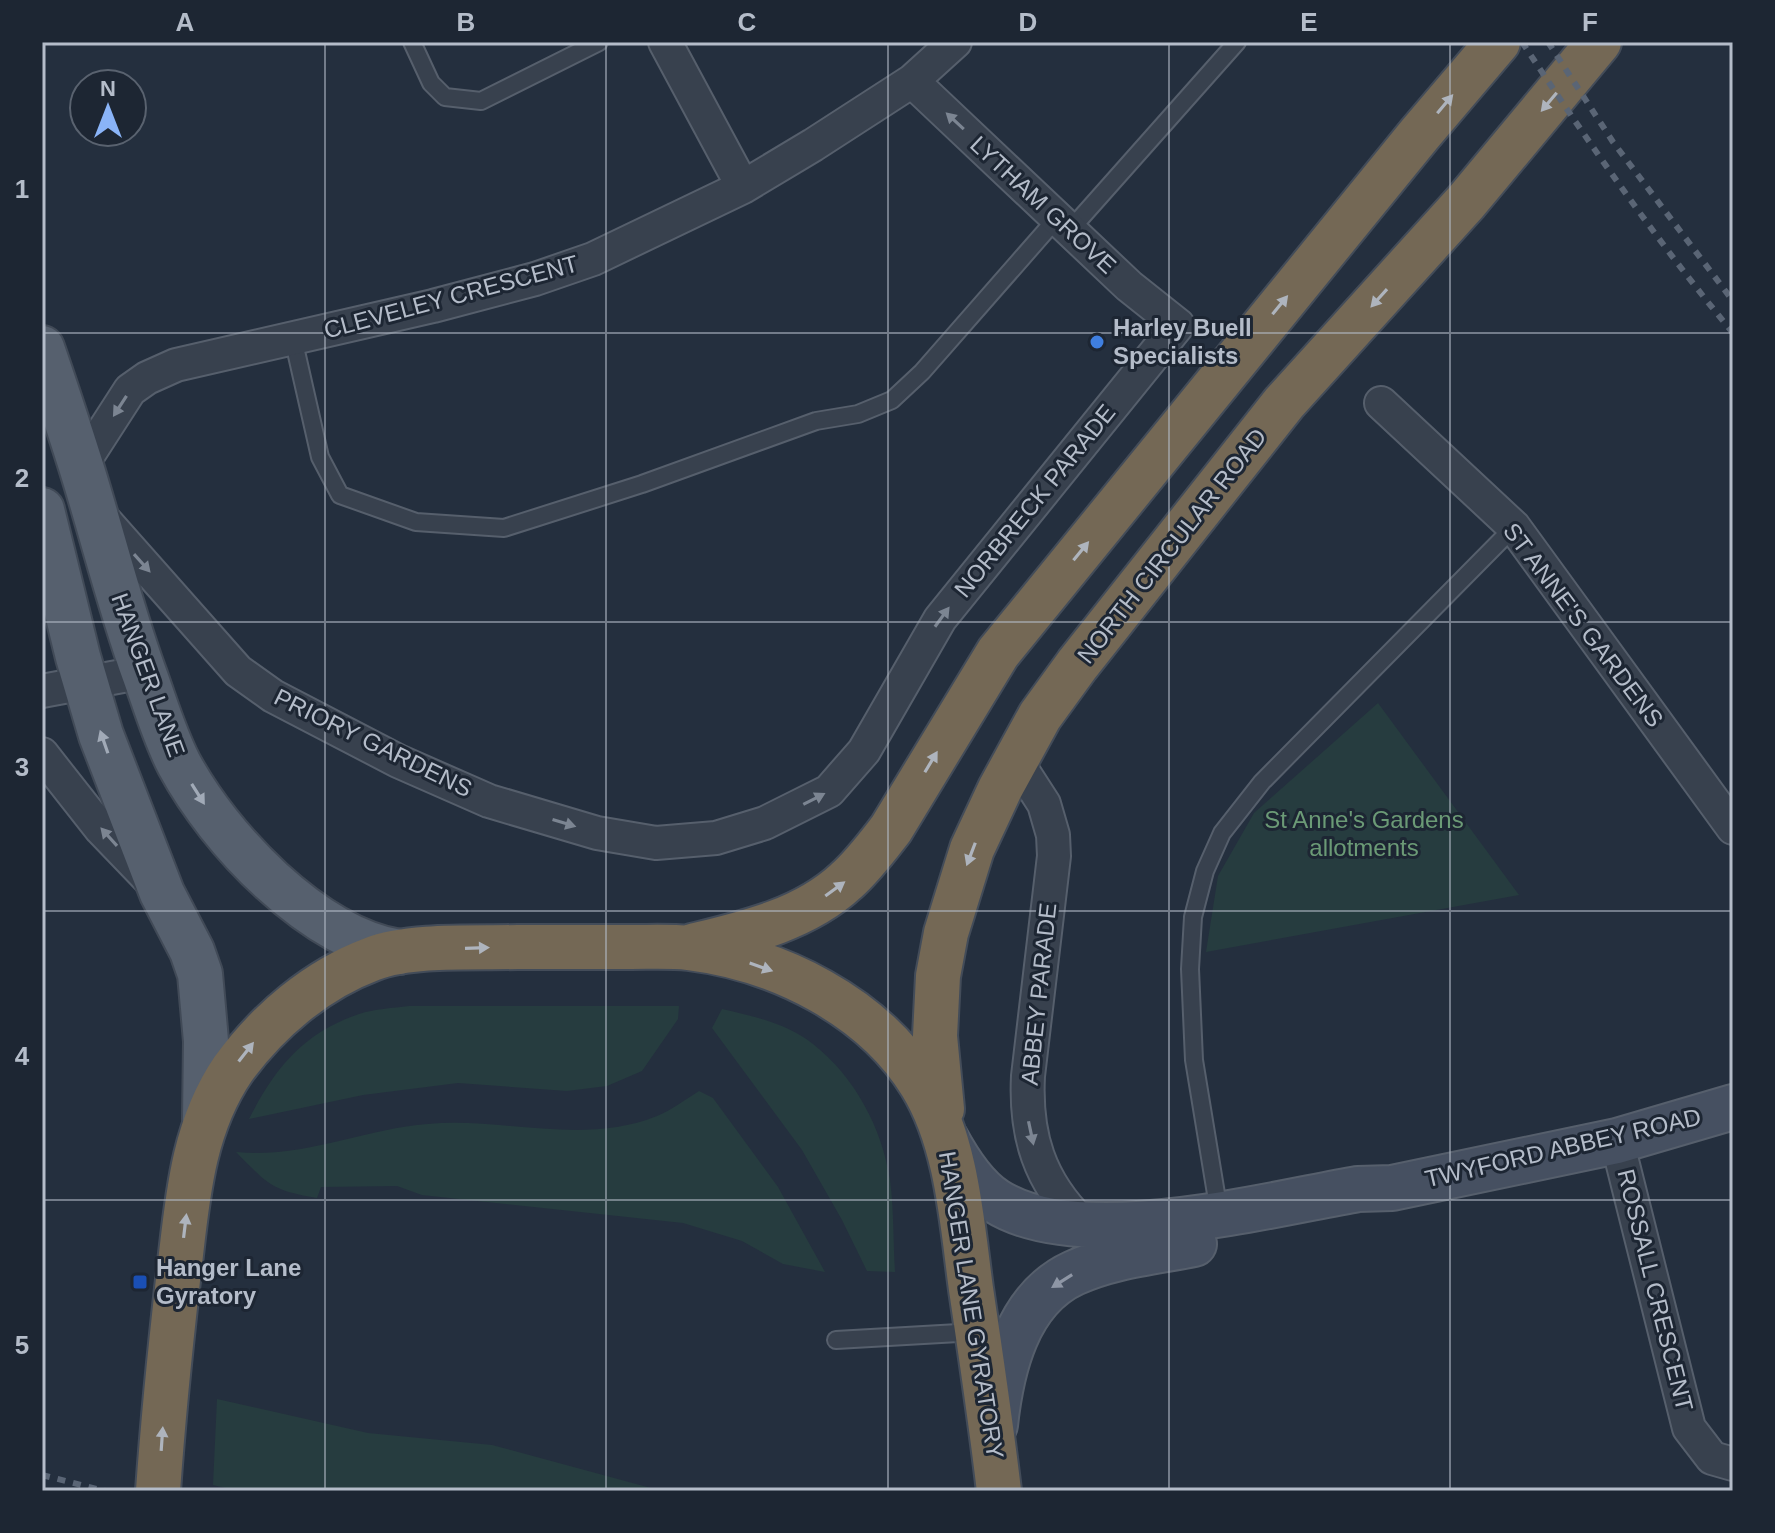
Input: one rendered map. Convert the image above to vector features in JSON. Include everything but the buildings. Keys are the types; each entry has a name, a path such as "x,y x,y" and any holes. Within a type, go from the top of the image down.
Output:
{"highway":[{"path":"685,948 745,933 799,913 833,892 859,868 891,829 998,653 1498,42"},
{"name":"NORTH CIRCULAR ROAD","path":"946,1139 936,1059 938,976 952,913 972,849 1015,759 1057,690 1284,403 1466,202 1599,42"},
{"name":"HANGER LANE GYRATORY","path":"158,1491 166,1387 191,1178 205,1119 233,1070 254,1042 297,1002 316,988 369,960 399,952 480,948 685,948 764,967 827,995 853,1010 887,1041 924,1088 946,1139 978,1332 999,1491"}],"main road":[{"name":"HANGER LANE","path":"42,348 144,672 179,764 205,806 230,838 308,912 348,936 399,952"},
{"path":"42,510 52,610 86,683 110,759 162,893 192,951 200,974 206,1041 205,1119"}],"street":[{"path":"665,42 743,187"},
{"name":"CLEVELEY CRESCENT","path":"86,485 130,390 147,378 176,365 433,306 579,264 743,187 912,81 955,42"},
{"name":"LYTHAM GROVE","path":"912,81 1129,286 1178,325"},
{"name":"NORBRECK PARADE","path":"901,684 940,619 1178,325"},
{"name":"ST ANNE'S GARDENS","path":"1381,403 1514,527 1727,808"},
{"name":"PRIORY GARDENS","path":"86,485 238,671 273,696 398,761 489,801 597,833 656,843 716,838 765,823 829,791 864,751 901,684"},
{"path":"42,691 144,672"},
{"path":"42,754 101,829 162,893"},
{"name":"ABBEY PARADE","path":"1015,759 1050,818 1054,856 1028,1076 1027,1110 1031,1140 1061,1200 1082,1223"},
{"name":"TWYFORD ABBEY ROAD","path":"946,1139 973,1179 994,1200 1033,1215 1082,1223 1155,1224 1358,1189 1392,1188 1617,1141 1733,1107"},
{"name":"ROSSALL CRESCENT","path":"1617,1141 1689,1428 1712,1458 1733,1464"},
{"name":"TWYFORD ABBEY ROAD","path":"993,1439 999,1391 1010,1350 1032,1308 1060,1280 1116,1260 1333,1213 1392,1188"}],"lane":[{"path":"412,42 431,83 445,97 481,101 599,42"},
{"path":"293,338 320,457 340,495 416,522 504,528 642,484 816,421 858,414 892,400 1237,42"},
{"path":"1219,1213 1194,1060 1190,969 1193,917 1205,871 1222,833 1262,782 1514,527"},
{"path":"836,1340 978,1332"}],"green space":[{"name":"St Anne's Gardens allotments","path":"1378,703 1519,895 1206,952 1218,876 1254,813"},
{"path":"409,1006 679,1006 678,1019 642,1071 607,1086 567,1091 458,1083 363,1095 249,1119 280,1068 306,1042 359,1014"},
{"path":"722,1009 793,1031 828,1057 854,1088 873,1123 886,1161 891,1191 895,1272 867,1271 802,1150 712,1028"},
{"path":"699,1091 713,1098 778,1187 825,1272 783,1264 742,1241 683,1223 422,1195 397,1186 321,1187 317,1198 301,1195 271,1184 236,1152 309,1148 380,1131 428,1124 601,1129 629,1125 657,1116"},
{"path":"217,1399 368,1433 492,1445 662,1491 238,1491 213,1485"}],"railway":[{"path":"1522,42 1623,190 1733,333"},
{"path":"1548,42 1613,142 1733,301"},
{"path":"42,1475 105,1491"}],"place":[{"name":"Harley Buell Specialists","path":"1097,342"},
{"name":"Hanger Lane Gyratory","path":"140,1282"}]}
